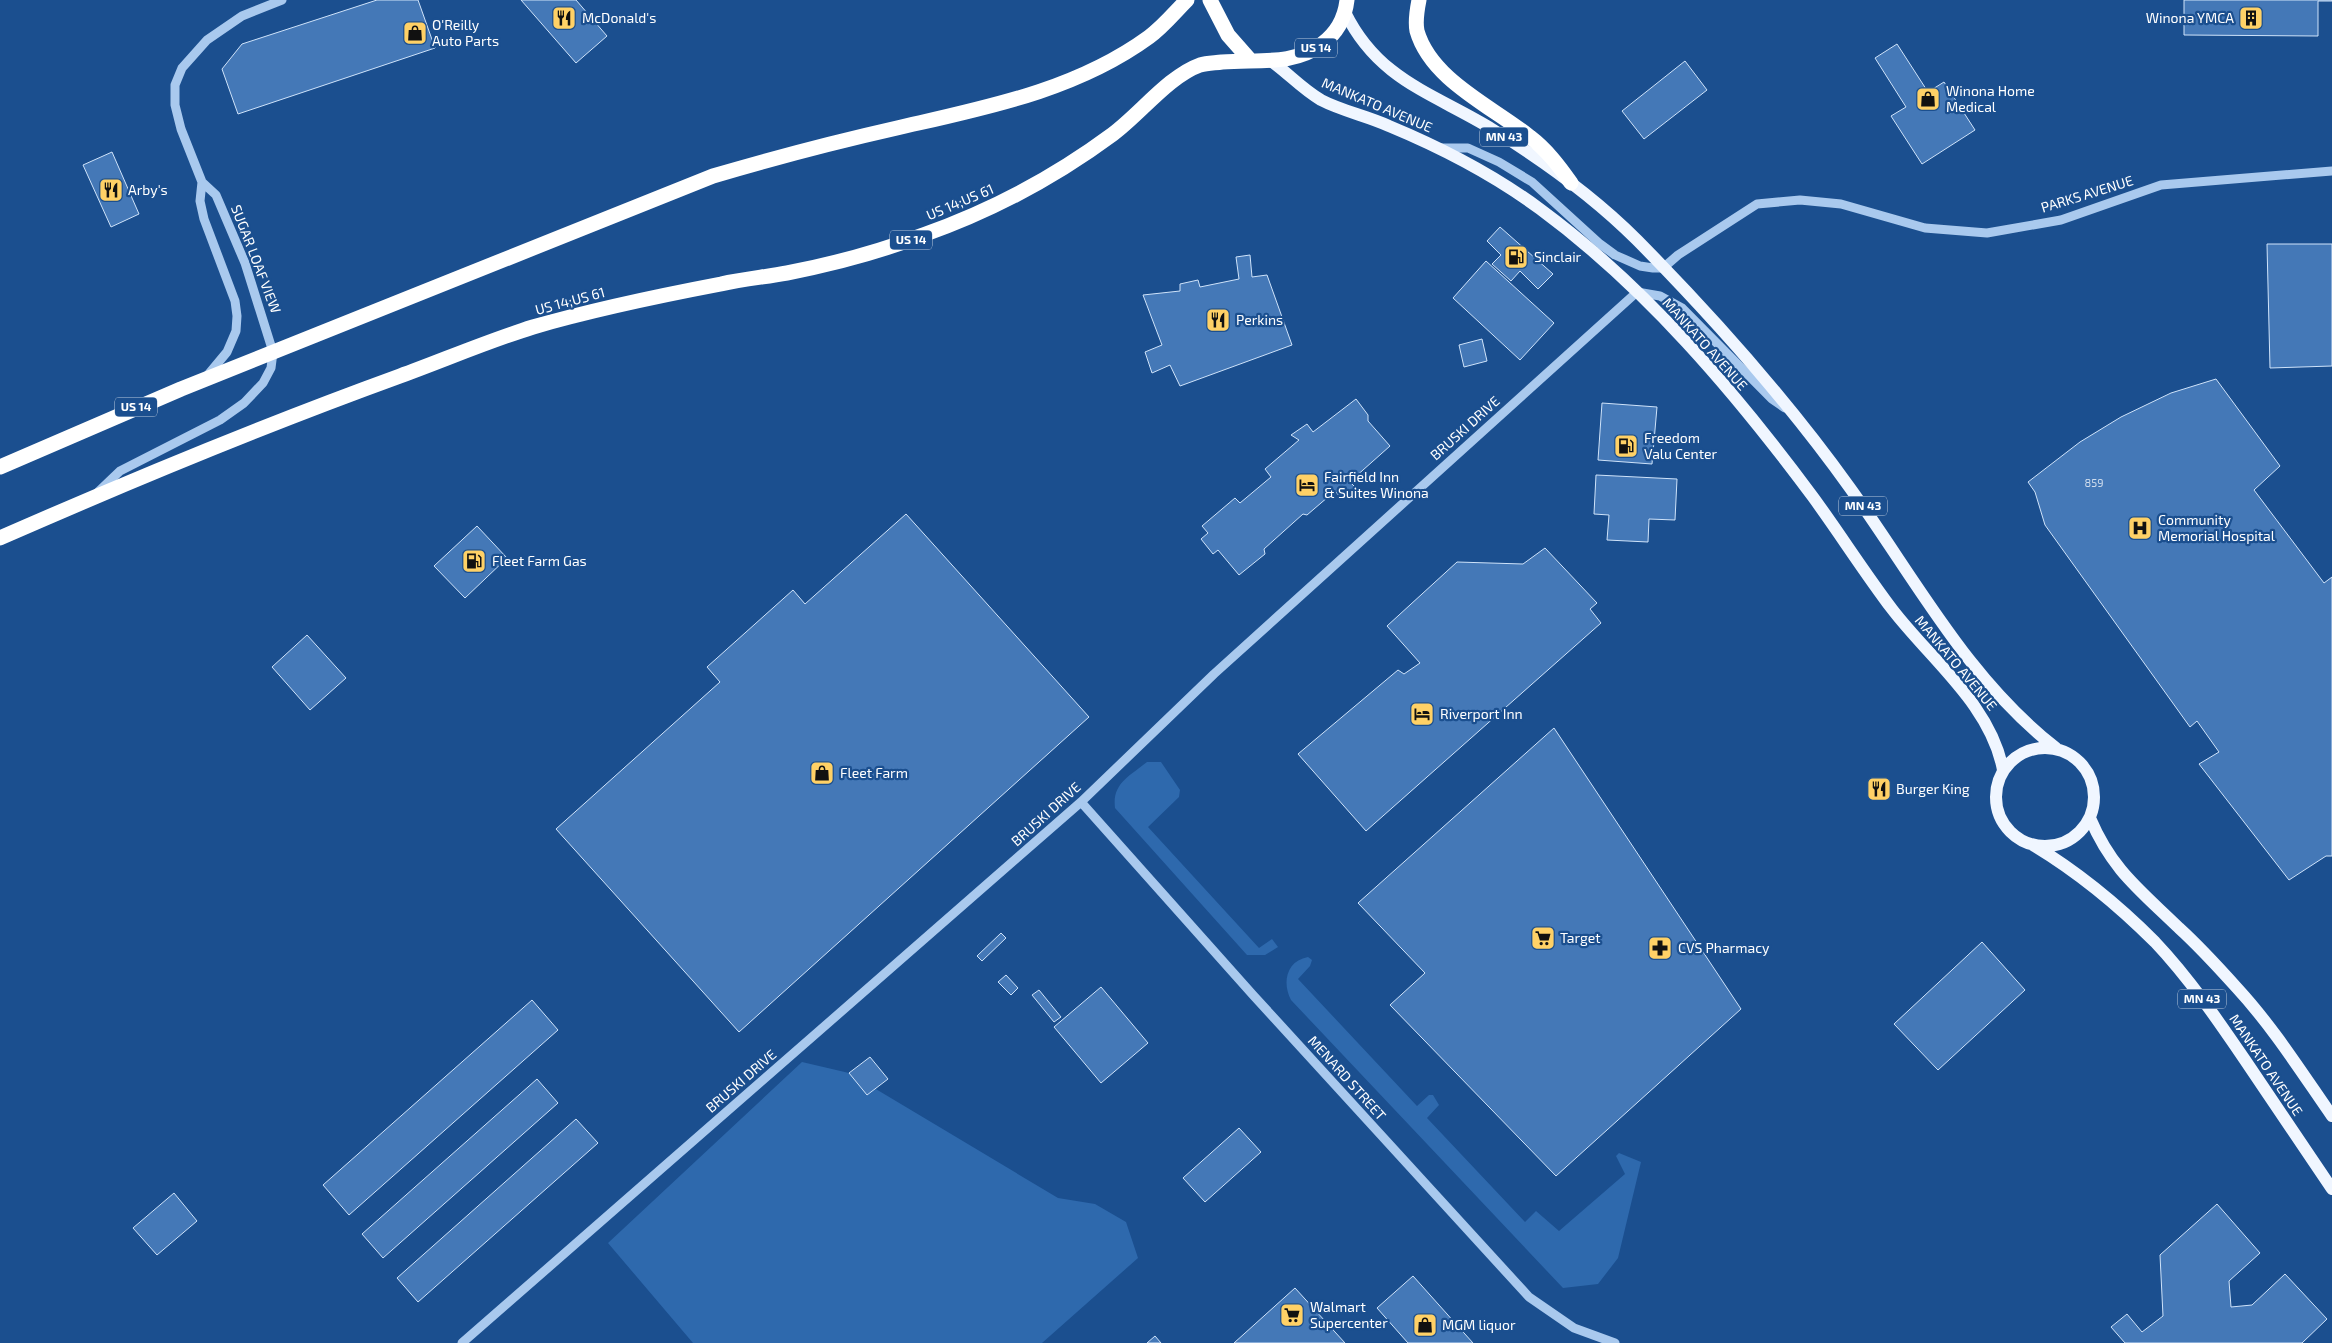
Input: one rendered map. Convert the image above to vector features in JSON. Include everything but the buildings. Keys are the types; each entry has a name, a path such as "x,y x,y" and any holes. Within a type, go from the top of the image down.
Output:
{"highway":[{"name":"US 14","path":"0,467 204,379 713,176 794,152 992,106 1048,89 1098,67 1144,40 1187,0"},
{"path":"1210,0 1228,35 1250,60"},
{"path":"1419,0 1417,30 1431,58 1444,74 1463,90 1499,113 1532,138 1553,158 1571,183"},
{"name":"US 14;US 61","path":"92,498 345,396 530,328 601,308 819,266 873,252 924,235 1007,200 1068,165 1126,124 1168,86 1188,71 1202,64 1250,60 1271,61 1306,54 1334,34 1346,6"},
{"name":"US 14","path":"0,538 92,498"}],"main road":[{"name":"MANKATO AVENUE","path":"1346,6 1364,44 1392,72 1420,91 1492,129 1571,183 1635,238 1730,340 1791,412 1850,488 1970,662 2006,704 2056,748 2076,759 2090,776 2094,789 2094,802 2090,818 2081,831 2065,842 2050,846 2034,845"},
{"name":"MANKATO AVENUE","path":"1271,61 1321,100 1440,148 1490,176 1539,208 1586,245 1637,292 1699,357 1758,426 1813,497 1892,609 1977,708 1995,739 2003,770 1995,795 1998,814 2008,831 2018,839 2034,845 2076,874 2118,907 2156,943 2217,1020 2332,1189"},
{"path":"2003,770 2011,760 2024,752 2040,748 2056,748"},
{"name":"MANKATO AVENUE","path":"2090,818 2104,848 2124,876 2179,928 2239,990 2273,1032 2332,1116"}],"street":[{"name":"SUGAR LOAF VIEW","path":"273,352 235,235 216,195 202,182 181,129 175,105 175,85 182,68 207,40 242,16 282,0"},
{"path":"1440,148 1468,148 1499,162 1532,182 1615,255 1640,266 1663,268"},
{"name":"PARKS AVENUE","path":"1663,268 1678,255 1757,204 1800,200 1841,204 1925,228 1987,233 2061,220 2161,185 2276,174 2332,171"},
{"name":"SUGAR LOAF VIEW","path":"202,182 200,201 204,219 234,301 237,316 236,331 227,352 204,379"},
{"path":"1637,292 1660,296 1682,308 1772,400 1791,412"},
{"name":"BRUSKI DRIVE","path":"462,1343 1081,802 1186,700 1637,292"},
{"path":"92,498 120,471 196,434 220,420 244,402 263,383 271,368 273,352"},
{"name":"MENARD STREET","path":"1081,802 1259,1002 1529,1297 1574,1328 1615,1343"}],"shaded area":[{"path":"1147,762 1161,762 1180,790 1179,797 1148,827 1259,948 1272,939 1278,947 1265,955 1247,955 1115,808 1116,792 1119,786"},
{"path":"1308,957 1312,960 1310,966 1298,979 1417,1106 1429,1095 1433,1095 1439,1105 1427,1118 1525,1222 1536,1211 1559,1231 1625,1174 1616,1156 1619,1153 1641,1162 1618,1258 1598,1284 1563,1288 1291,1000 1287,987 1288,974 1295,963"},
{"path":"802,1062 849,1073 1058,1198 1095,1204 1126,1222 1138,1258 1042,1343 693,1343 608,1243"}],"place":[{"name":"McDonald's","path":"564,18"},
{"name":"Winona YMCA","path":"2251,18"},
{"name":"O'Reilly Auto Parts","path":"415,33"},
{"name":"Winona Home Medical","path":"1928,99"},
{"name":"Arby's","path":"111,190"},
{"name":"Sinclair","path":"1516,257"},
{"name":"Perkins","path":"1218,320"},
{"name":"Freedom Valu Center","path":"1626,446"},
{"name":"Fairfield Inn & Suites Winona","path":"1307,485"},
{"name":"Community Memorial Hospital","path":"2140,528"},
{"name":"Fleet Farm Gas","path":"474,561"},
{"name":"Riverport Inn","path":"1422,714"},
{"name":"Fleet Farm","path":"822,773"},
{"name":"Burger King","path":"1879,789"},
{"name":"Target","path":"1543,938"},
{"name":"CVS Pharmacy","path":"1660,948"},
{"name":"Walmart Supercenter","path":"1292,1315"},
{"name":"MGM liquor","path":"1425,1325"}]}
